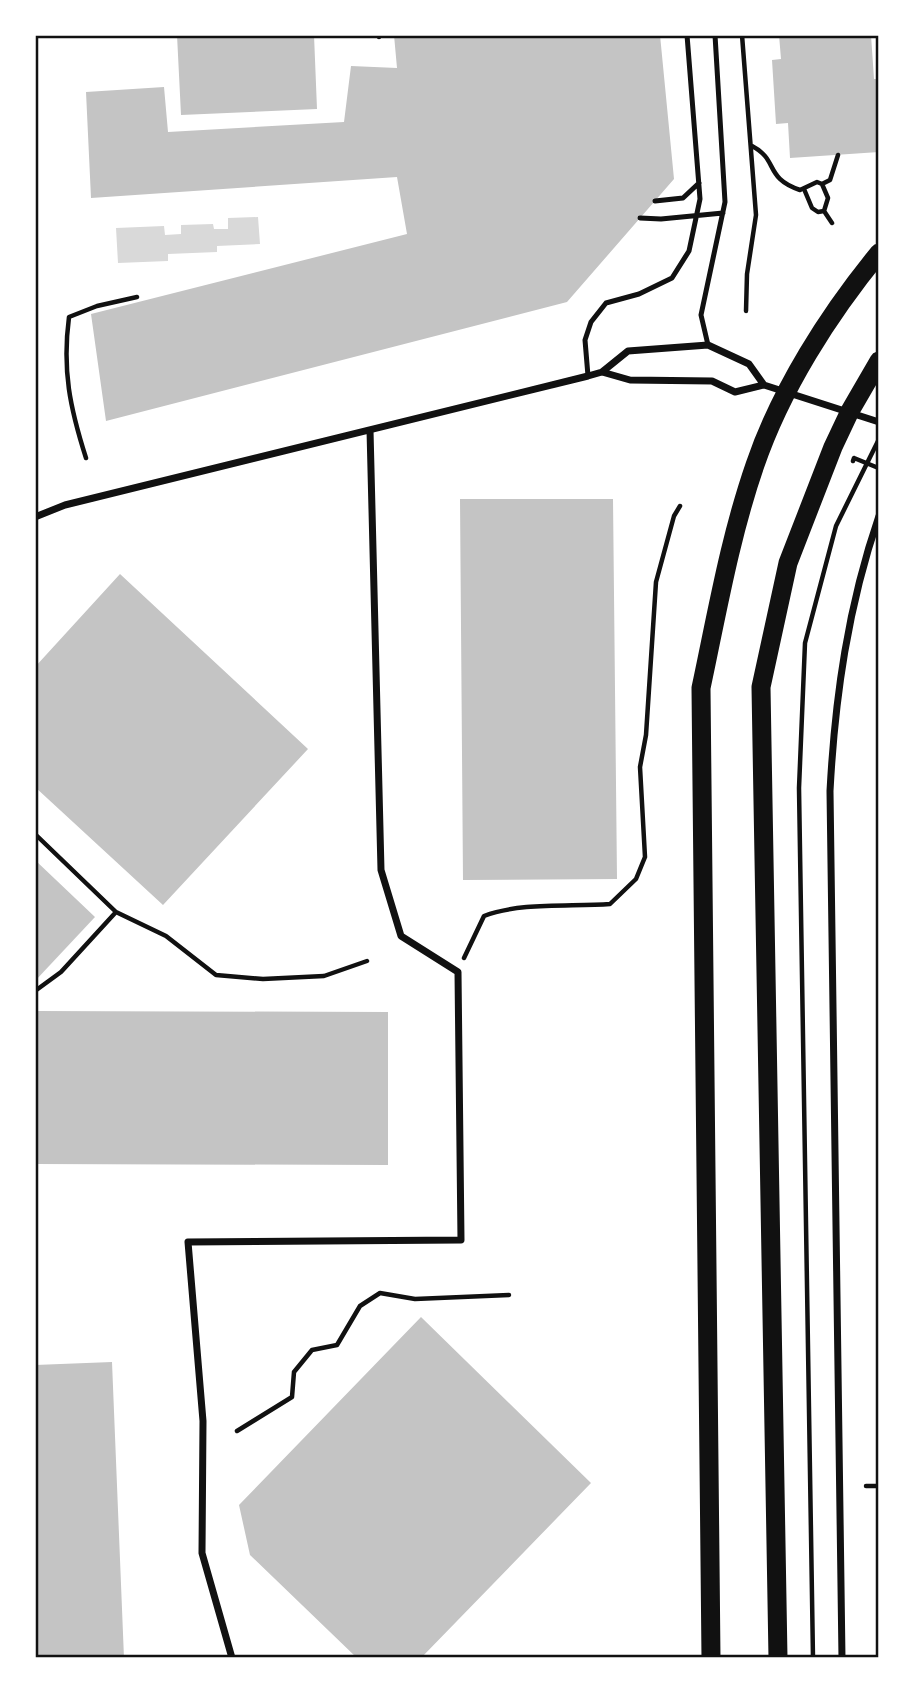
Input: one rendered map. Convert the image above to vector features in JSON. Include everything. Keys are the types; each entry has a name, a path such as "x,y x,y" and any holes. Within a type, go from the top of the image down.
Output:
{"highway":[{"path":"711,1658 701,688 729,556 756,463 788,393 815,345 879,253"},
{"path":"778,1658 761,687 788,563 849,411 879,361"}],"street":[{"path":"35,517 65,505 588,376 602,372 628,351 708,345 749,364 764,385"},
{"path":"602,372 630,380 712,381 735,392 764,385 879,422"},
{"path":"232,1658 202,1553 203,1421 188,1242 461,1240 458,972 401,936 381,870 370,430"},
{"path":"842,1658 830,791 834,717 845,642 862,565 879,516"}],"lane":[{"path":"588,376 585,340 591,322 606,303 639,294 672,278 689,251 700,199 687,35"},
{"path":"708,345 701,315 725,202 715,35"},
{"path":"655,201 683,198 699,183"},
{"path":"640,218 723,213"}],"path":[{"path":"743,35 756,215 747,274 747,311"},
{"path":"751,146 764,152 779,179 804,189 812,208 817,212 824,211"},
{"path":"804,189 817,182 822,184 830,180 838,155"},
{"path":"822,184 828,198 824,211"},
{"path":"824,211 832,223"},
{"path":"86,458 74,418 65,371 69,317 97,306 137,297"},
{"path":"813,1658 799,788 805,643 836,526 879,438"},
{"path":"850,469 854,458 876,467"},
{"path":"458,972 484,916 509,907 551,908 610,904 636,879 645,857 640,767 646,735 656,582 674,516 680,506"},
{"path":"35,834 116,912 166,936 216,975 263,979 324,975 367,961"},
{"path":"35,991 61,972 116,912"},
{"path":"237,1432 292,1397 294,1372 312,1350 337,1345 360,1306 380,1293 415,1299 509,1295"},
{"path":"866,1486 879,1486"}],"shaded area":[{"path":"258,217 260,244 217,246 217,252 168,254 168,261 118,263 116,228 164,226 165,235 181,234 181,225 213,224 214,229 228,229 228,218"}],"building":[{"path":"177,35 314,35 317,109 181,115"},
{"path":"394,35 660,35 674,179 567,302 106,421 91,314 407,234 397,177 91,198 86,92 164,87 168,132 344,122 351,66 397,68"},
{"path":"779,35 871,35 874,79 879,79 879,152 790,158 788,123 776,124 772,60 781,59"},
{"path":"460,499 613,499 617,879 463,880"},
{"path":"120,574 308,749 163,905 35,787 35,667"},
{"path":"35,860 95,917 35,981"},
{"path":"35,1011 388,1012 388,1165 35,1164"},
{"path":"421,1317 591,1483 421,1658 357,1658 250,1555 239,1505"},
{"path":"112,1362 124,1658 35,1658 35,1365"}]}
